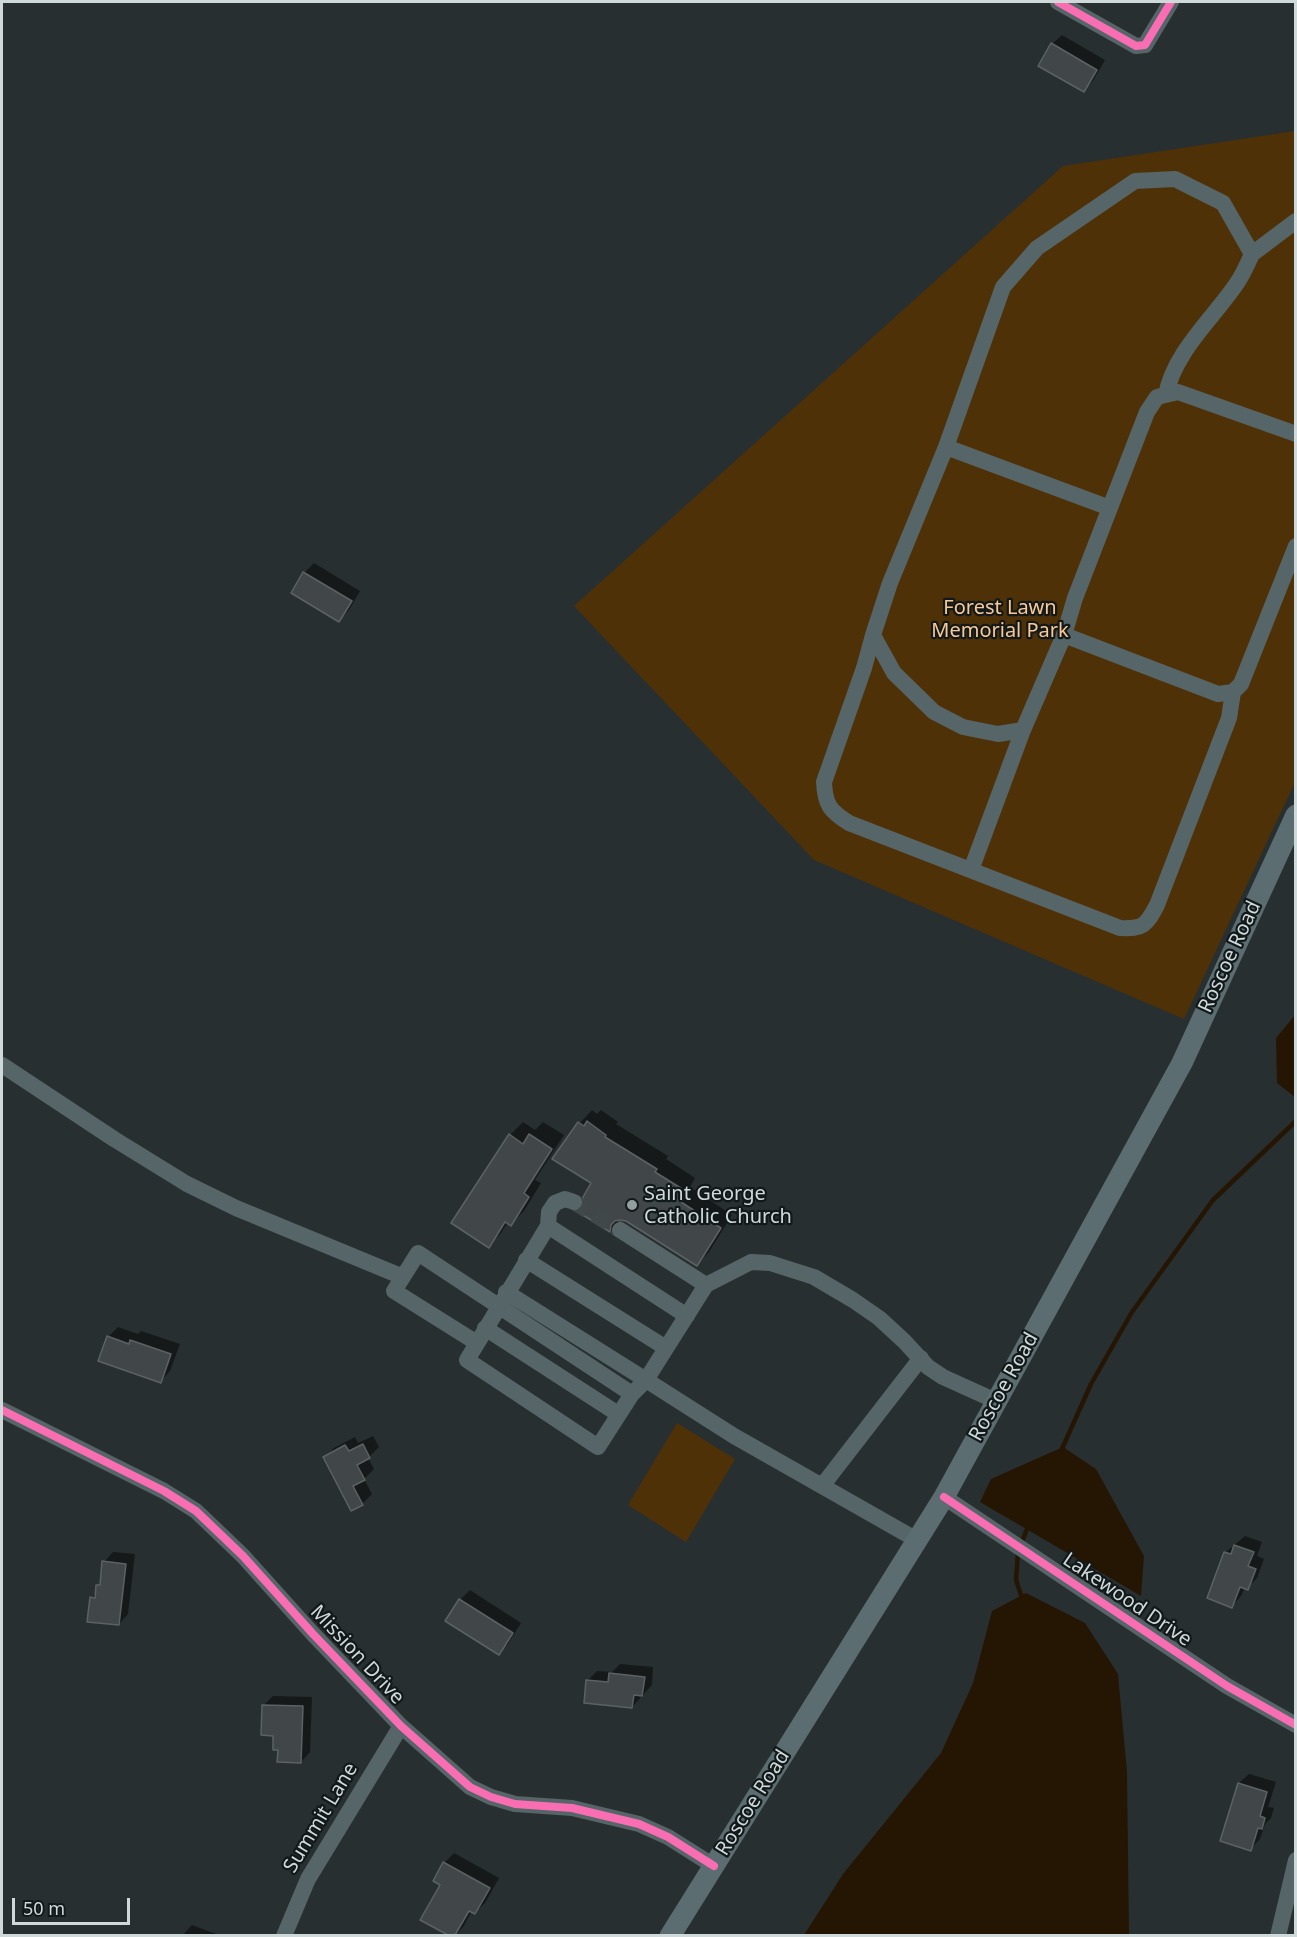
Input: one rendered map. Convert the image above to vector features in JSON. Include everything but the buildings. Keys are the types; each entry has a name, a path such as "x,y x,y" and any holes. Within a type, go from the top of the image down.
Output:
{"main road":[{"name":"Roscoe Road","path":"670,1935 944,1497 1182,1063 1296,815"}],"street":[{"path":"1058,2 1136,46 1144,45 1172,2"},
{"path":"1252,254 1223,203 1175,179 1135,181 1037,248 1003,287 946,447 890,583 864,668 824,782 825,799 834,813 849,823 1120,928 1137,929 1148,923 1157,905 1229,718 1233,692 1241,684 1290,579 1296,546"},
{"path":"1166,395 1169,380 1197,335 1240,279 1252,254 1296,221"},
{"path":"971,870 1023,730 1064,635 1075,598 1147,412 1157,397 1178,392 1296,434"},
{"path":"946,447 1110,508"},
{"path":"873,635 894,673 934,712 963,727 998,734 1023,730"},
{"path":"1064,635 1218,694 1233,692"},
{"path":"2,1065 187,1184 236,1208 403,1277"},
{"path":"574,1202 565,1199 555,1203 549,1212 548,1226 466,1360 598,1447 632,1394 646,1380 706,1285 751,1262 770,1263 814,1277 879,1318 943,1377 996,1401"},
{"path":"548,1226 687,1316"},
{"path":"620,1230 706,1285"},
{"path":"477,1343 394,1291 418,1253 646,1380 734,1436 917,1540"},
{"path":"526,1260 666,1348"},
{"path":"502,1299 632,1394"},
{"path":"485,1328 618,1414"},
{"path":"822,1486 921,1358"},
{"name":"Mission Drive","path":"2,1410 164,1491 196,1511 243,1556 313,1634 401,1726 470,1787 491,1797 515,1804 572,1808 639,1824 668,1837 714,1866"},
{"name":"Lakewood Drive","path":"944,1497 1227,1686 1296,1725"},
{"name":"Summit Lane","path":"284,1935 308,1879 401,1726"},
{"path":"1278,1935 1296,1860"}],"green space":[{"name":"Forest Lawn Memorial Park","path":"1295,131 1295,782 1184,1019 814,860 574,606 1063,166"},
{"path":"677,1423 735,1459 686,1542 628,1505"}],"shaded area":[{"path":"1295,1015 1295,1097 1277,1083 1276,1038"},
{"path":"1063,1447 1096,1469 1144,1556 1141,1596 980,1502 991,1479"},
{"path":"1026,1593 1085,1623 1118,1674 1127,1772 1129,1935 804,1935 843,1874 941,1753 973,1683 992,1611"}],"waterway":[{"path":"1061,1451 1091,1384 1132,1312 1213,1200 1296,1121"},
{"path":"1021,1544 1029,1524"},
{"path":"1018,1552 1016,1580 1021,1595"}],"tunnel":[{"path":"574,1202 620,1230"}],"cycle path":[{"path":"1058,2 1136,46 1145,45 1171,2"},
{"path":"2,1410 164,1491 196,1511 243,1556 313,1634 401,1726 470,1787 491,1797 515,1804 572,1808 639,1824 668,1837 714,1866"},
{"path":"944,1497 1227,1686 1296,1725"}],"place":[{"name":"Saint George Catholic Church","path":"632,1205"}]}
